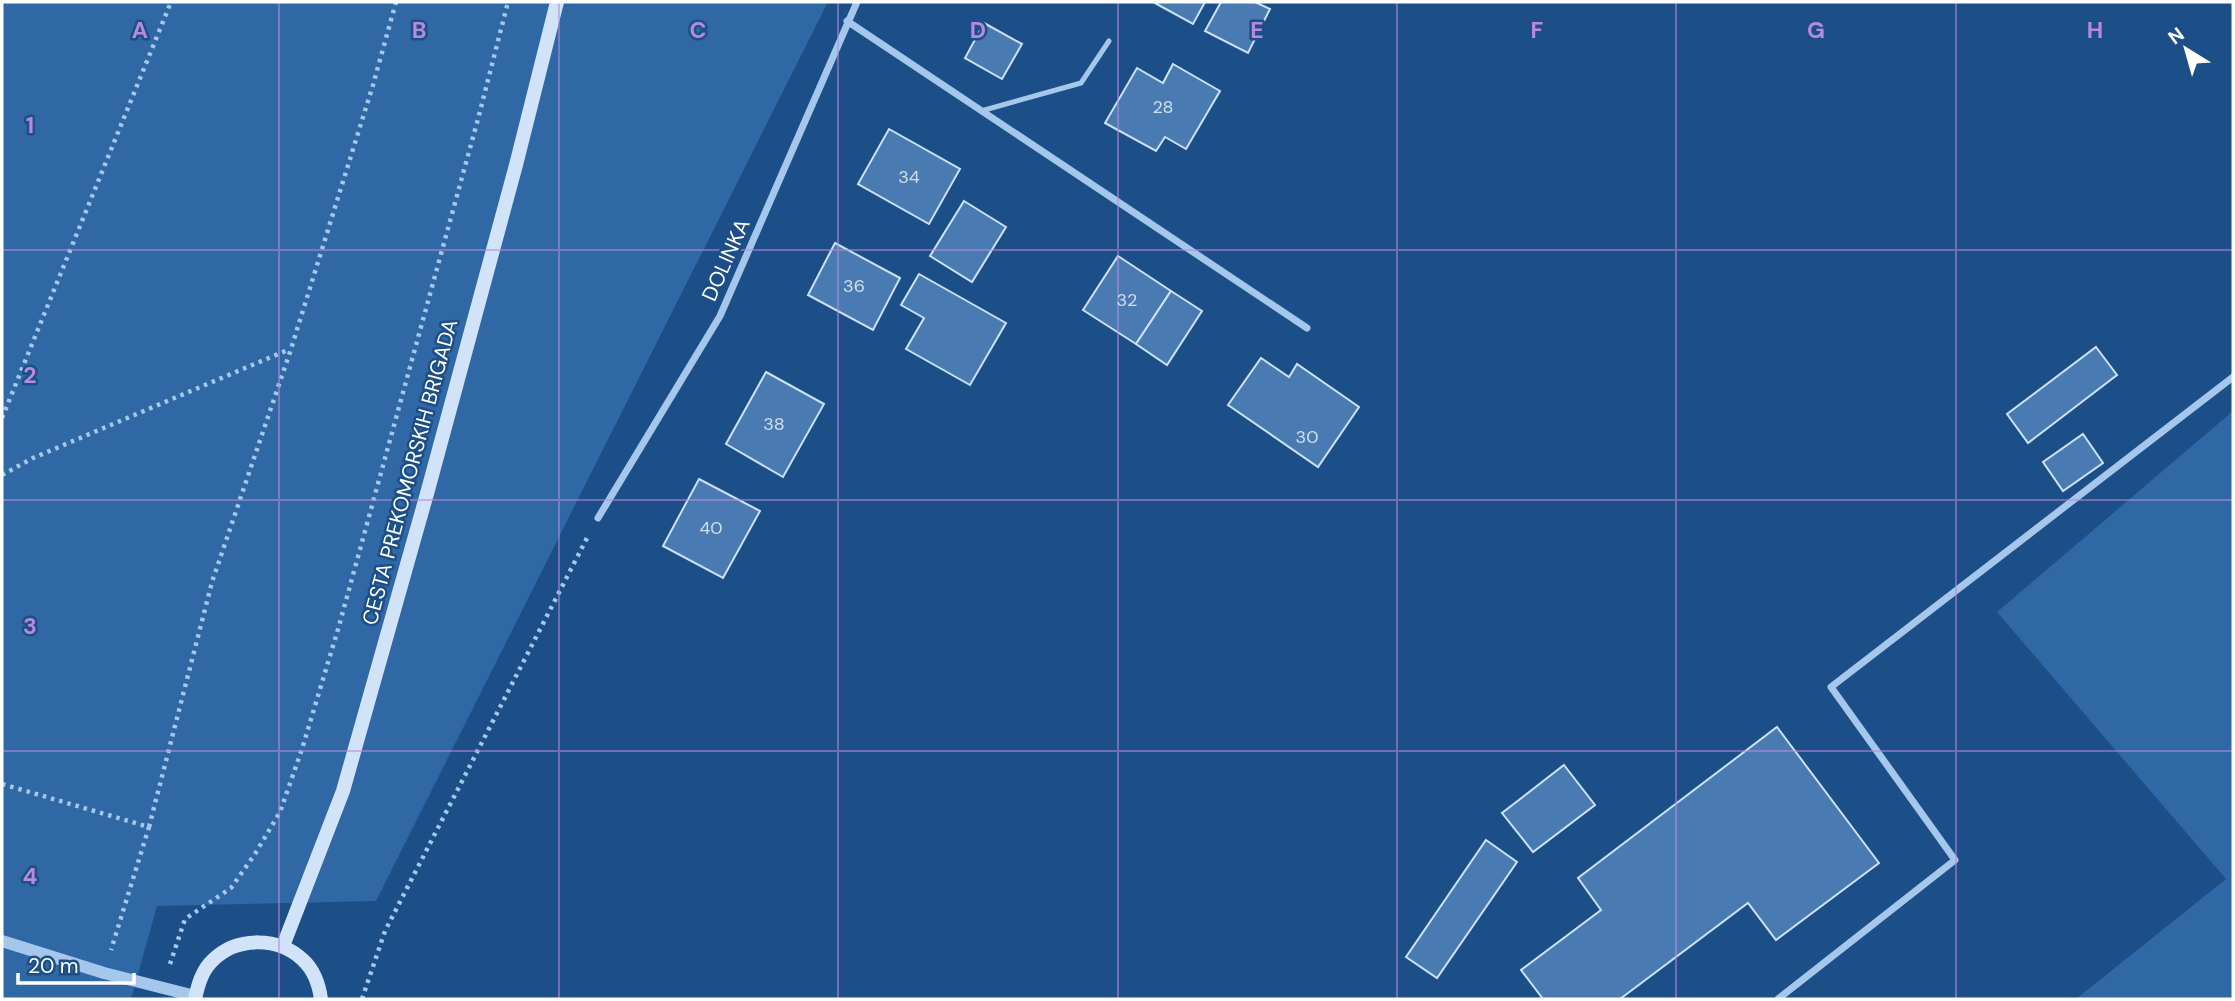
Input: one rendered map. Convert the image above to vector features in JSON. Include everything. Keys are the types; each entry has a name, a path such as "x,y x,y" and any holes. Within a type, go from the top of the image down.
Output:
{"main road":[{"name":"CESTA PREKOMORSKIH BRIGADA","path":"283,946 343,791 435,464 557,2"},
{"path":"195,998 198,981 212,960 233,946 258,941 283,946 304,960 318,981 321,999"}],"street":[{"name":"DOLINKA","path":"597,518 720,317 857,2"},
{"path":"847,22 1307,328"},
{"path":"1778,999 1955,860 1830,687 2233,377"},
{"path":"2,941 195,998"}],"lane":[{"path":"981,111 1081,83 1109,41"}],"path":[{"path":"2,418 171,2"},
{"path":"104,973 149,827 212,582 291,349 396,2"},
{"path":"162,988 185,919 231,888 280,812 347,599 508,2"},
{"path":"2,475 33,458 291,349"},
{"path":"362,999 385,931 597,518"},
{"path":"2,784 149,827"}],"shaded area":[{"path":"2,2 828,2 376,901 157,906 131,999 2,999"},
{"path":"2233,411 2233,999 2076,999 2226,879 1997,612"}],"building":[{"path":"1153,2 1205,2 1193,24"},
{"path":"1221,2 1255,2 1270,9 1248,53 1205,31"},
{"path":"984,23 1022,44 1002,79 965,58"},
{"path":"1173,64 1220,91 1186,149 1165,137 1156,151 1105,123 1137,68 1163,83"},
{"path":"889,129 960,169 929,224 858,184"},
{"path":"964,201 1006,227 972,282 930,256"},
{"path":"835,243 900,278 873,330 808,295"},
{"path":"1118,256 1171,291 1136,344 1083,310"},
{"path":"919,274 1006,323 970,385 906,349 924,318 901,305"},
{"path":"1171,291 1202,311 1167,365 1136,344"},
{"path":"2096,347 2117,375 2028,443 2007,414"},
{"path":"1261,358 1289,377 1297,364 1359,407 1318,467 1228,405"},
{"path":"766,372 824,404 783,477 726,444"},
{"path":"2083,434 2103,463 2063,491 2043,462"},
{"path":"699,479 760,511 723,578 663,546"},
{"path":"1777,727 1879,863 1776,940 1748,903 1620,999 1543,999 1521,970 1601,910 1578,878"},
{"path":"1564,765 1595,805 1533,852 1502,813"},
{"path":"1486,840 1517,862 1437,978 1406,957"}]}
